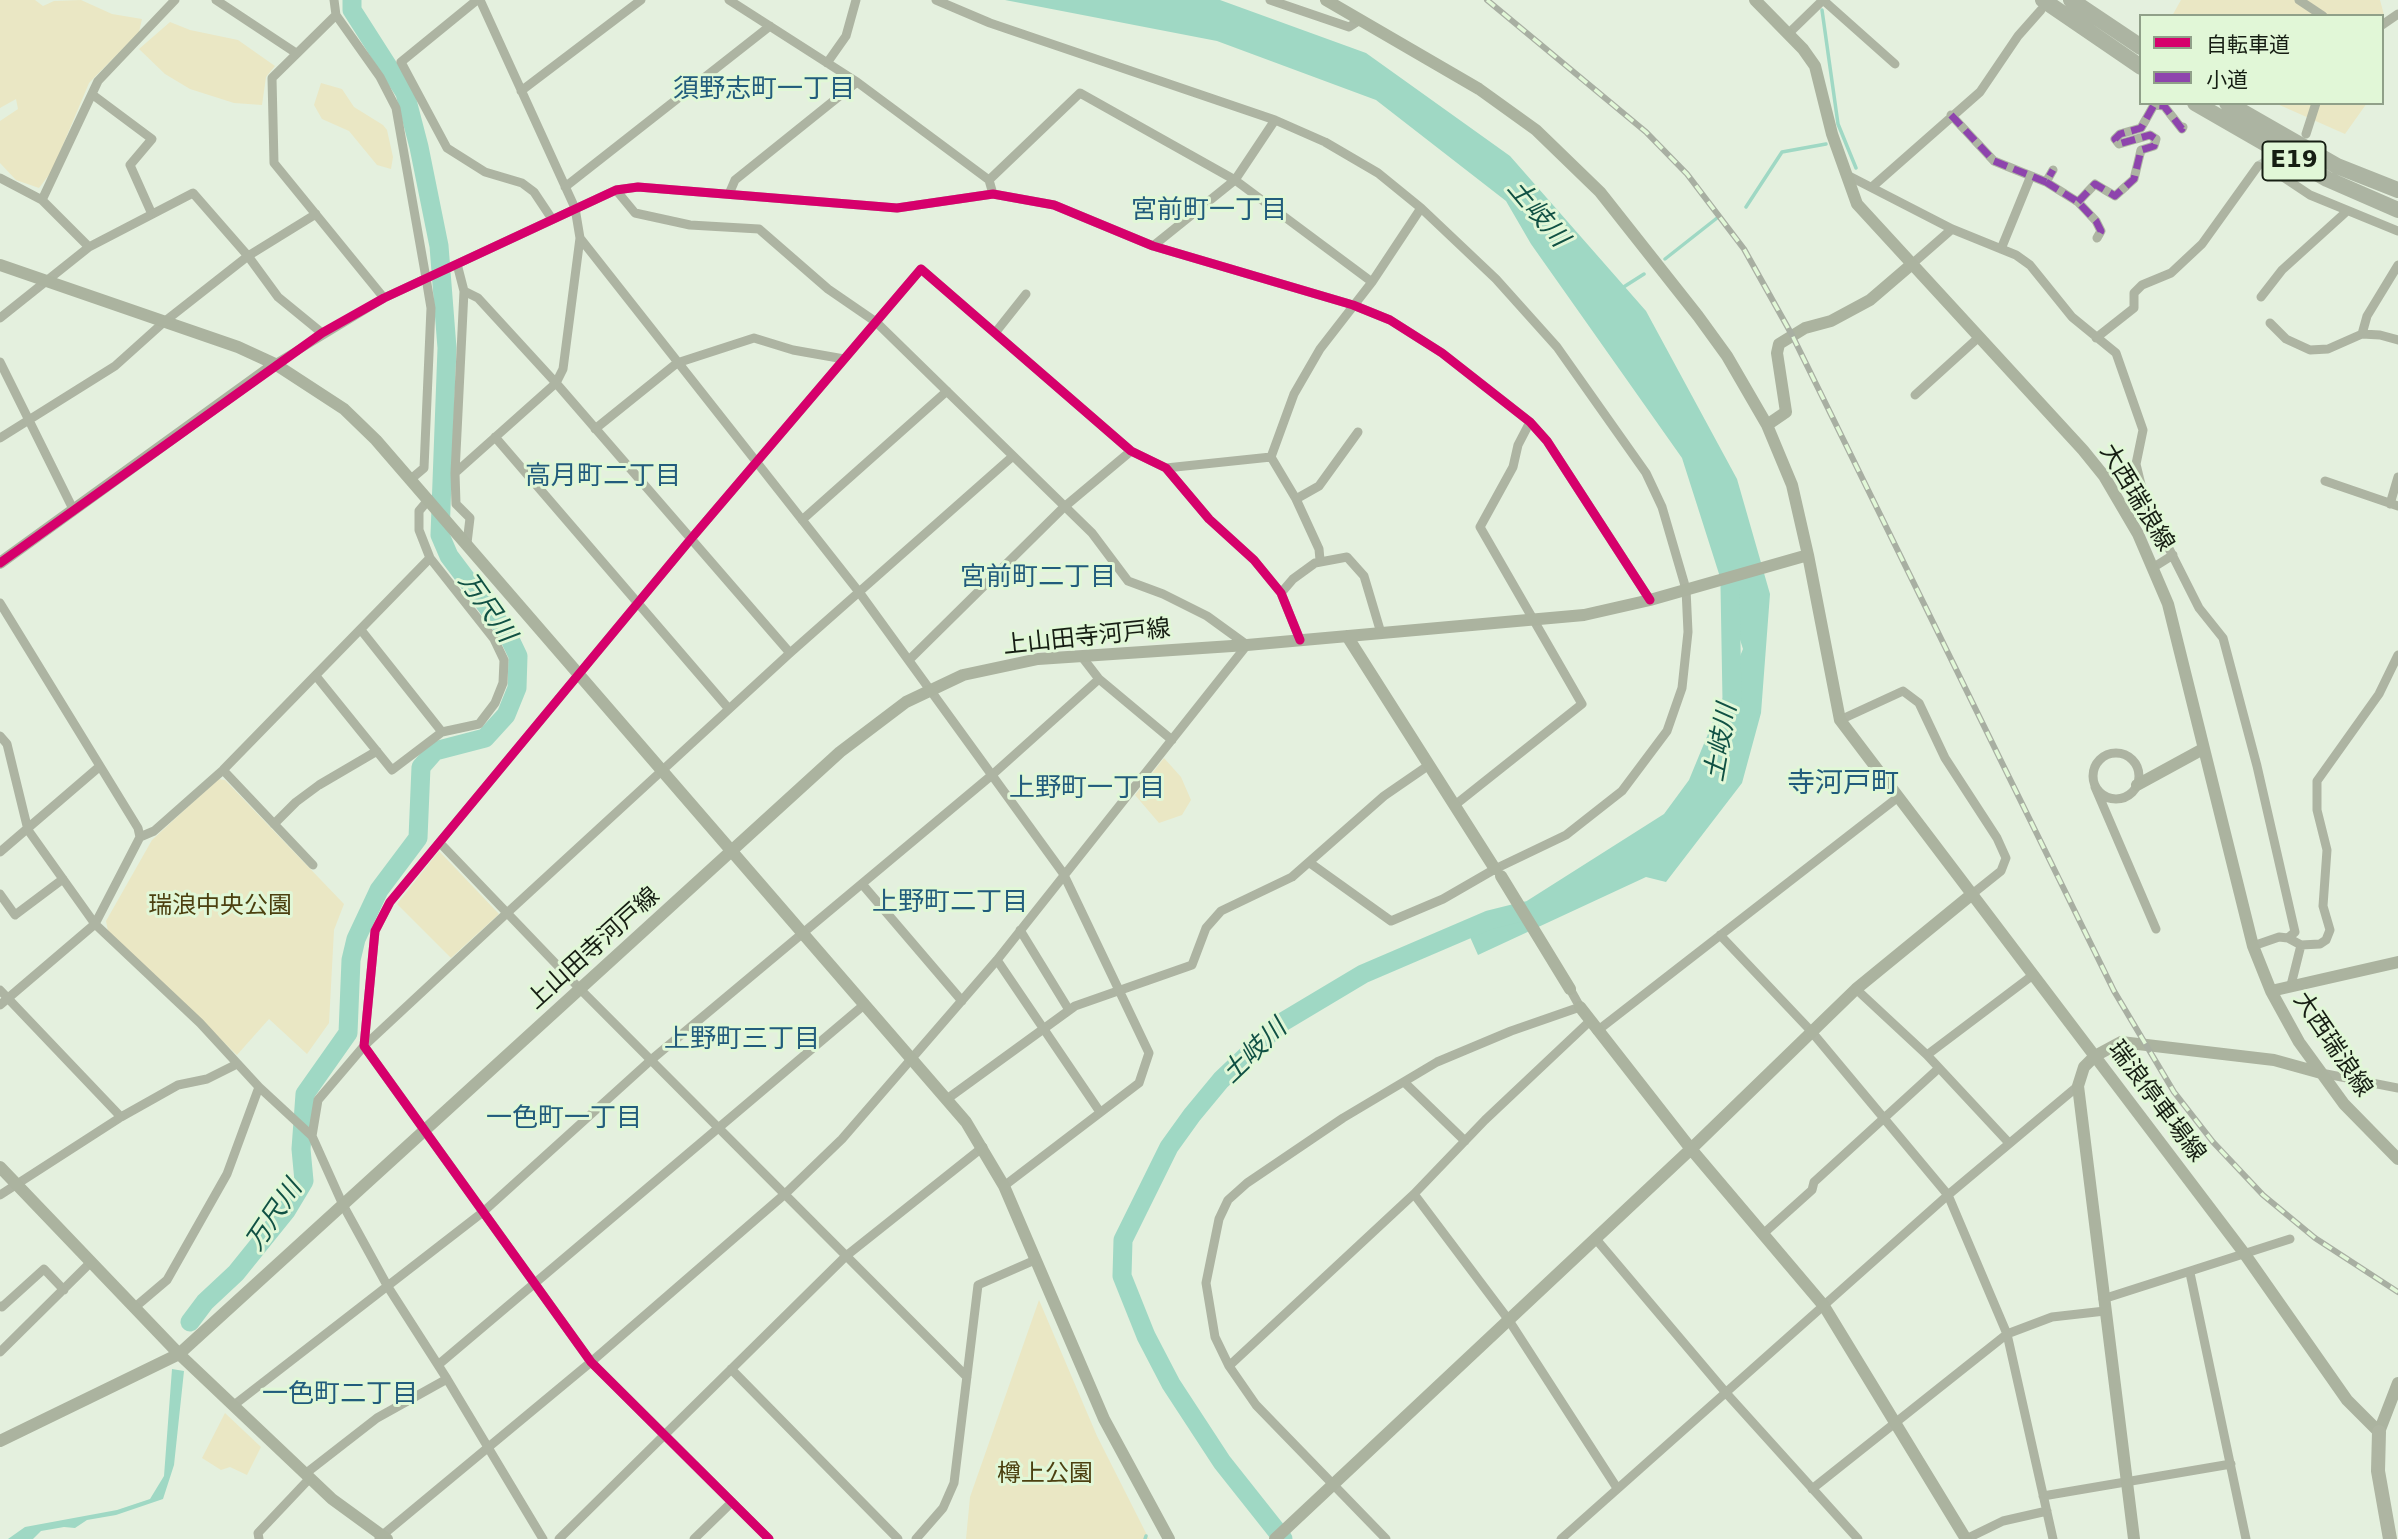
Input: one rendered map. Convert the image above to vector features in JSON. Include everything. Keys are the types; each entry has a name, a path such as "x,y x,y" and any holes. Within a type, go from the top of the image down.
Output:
{"highway":[{"path":"2071,0 2139,46"},
{"path":"2042,5 2139,66"},
{"name":"E19","path":"2198,105 2327,179 2398,209"},
{"name":"E19","path":"2230,105 2337,166 2398,190"}],"main road":[{"path":"2379,1432 2378,1471 2390,1539"}],"street":[{"path":"42,200 98,81 175,0"},
{"path":"216,0 296,53"},
{"path":"455,473 556,383 562,369 580,239 575,208 479,0 401,62 447,148 485,172 522,183 534,192 552,219"},
{"path":"521,91 641,0"},
{"path":"729,0 857,82 989,180 993,194"},
{"path":"827,63 846,36 856,0"},
{"path":"936,0 1004,27 1275,120 1325,142 1378,173 1422,208 1496,279 1557,347 1646,473 1673,537 1688,588 1688,632 1682,688 1667,732 1622,791 1566,835 1498,872 1391,921 1310,863"},
{"path":"1270,0 1349,27 1360,20"},
{"path":"1275,1539 1856,989 2001,871 2006,858 1997,838 1945,758 1919,703 1903,691 1840,720 1792,485 1767,425 1727,356 1600,192 1536,130 1479,89 1326,0"},
{"name":"大西瑞浪線","path":"1755,0 1815,66 1853,196 1863,212 2104,476 2138,534 2154,567 2179,646 2253,946 2272,991 2299,1042 2360,1122 2398,1159"},
{"path":"1788,34 1824,0 1895,64"},
{"path":"2299,0 2320,14"},
{"path":"333,1 336,15 380,77 396,108 431,308 424,468 411,479"},
{"path":"1872,187 1987,84 2042,5"},
{"path":"336,15 272,78 274,163 384,298"},
{"path":"565,187 770,26"},
{"path":"729,194 736,180 857,82"},
{"path":"989,180 1080,93 1235,180 1372,282"},
{"path":"93,95 152,139 130,165 151,212"},
{"path":"2078,202 2095,184 2115,196 2134,179 2141,150 2154,146 2156,139 2150,135 2124,144 2115,139 2120,134 2141,128 2154,105 2164,106 2182,129 2183,127"},
{"path":"2306,134 2315,105"},
{"path":"1951,115 1994,161 2030,178 2046,182 2078,202 2100,227 2097,238"},
{"path":"1153,246 1235,180 1275,120"},
{"path":"2096,338 2134,308 2134,293 2142,285 2171,273 2194,252 2258,166"},
{"path":"2271,169 2310,195 2346,212 2398,231"},
{"path":"2046,182 2053,170"},
{"path":"1847,174 1952,229 2001,248 2031,265 2073,317 2116,353 2143,430 2136,464 2145,501 2199,608 2222,638 2237,686 2295,932 2288,938"},
{"path":"0,178 42,200 89,247"},
{"path":"2001,248 2030,178"},
{"path":"0,563 322,333 384,298 615,191 638,187 897,208 993,194 1054,205 1153,246 1353,305 1390,320 1443,353 1530,422 1547,441 1650,600"},
{"path":"0,1167 16,1187 179,1354 332,1499 382,1538 785,1194 842,1139 997,960 1063,873 1247,645 1207,615 1128,581 1092,533 1063,508 876,322 828,289 759,229 690,225 635,213 615,191"},
{"path":"0,318 89,247 151,212 193,193 248,256 278,297 322,333"},
{"path":"1271,457 1294,394 1320,349 1372,282 1422,208"},
{"path":"2260,297 2282,270 2346,212"},
{"path":"0,438 115,366 164,322 248,256 316,214"},
{"path":"1767,425 1786,412 1777,353 1779,344 1870,300 1952,229"},
{"path":"580,239 859,592 1063,873 1149,1053 1139,1083 1004,1186"},
{"path":"457,264 464,291 455,473 456,504 470,518 467,543"},
{"path":"0,265 239,347 275,364 344,409 411,479 865,1004 911,1061 947,1099 983,1147 1004,1186 1104,1419 1169,1539"},
{"path":"2362,334 2367,316 2398,265"},
{"path":"769,1539 591,1362 364,1046 375,931 390,902 690,540 921,269 1130,451 1166,468 1209,520 1254,560 1281,593 1300,640"},
{"path":"464,291 478,298 556,383 790,653"},
{"path":"995,333 1026,294"},
{"path":"2270,323 2286,339 2310,350 2328,348 2362,334 2380,335 2398,341"},
{"path":"1915,395 1979,337"},
{"path":"595,429 677,363 754,338 793,350 845,359"},
{"path":"0,362 73,509"},
{"path":"802,520 947,391"},
{"path":"1455,805 1583,704 1480,527 1513,467 1518,445 1530,422"},
{"path":"1296,499 1319,486 1357,432"},
{"path":"495,437 729,709"},
{"path":"909,660 1063,508 1130,451"},
{"path":"312,1136 318,1100 364,1046 790,653 1013,456"},
{"path":"1166,468 1271,457"},
{"path":"1271,457 1296,499 1319,549 1321,560"},
{"path":"2325,481 2394,505 2398,477"},
{"path":"316,676 392,770 442,732 479,724 495,703 503,683 504,660 494,639 430,558 419,530 419,511 429,499"},
{"name":"上山田寺河戸線","path":"0,1441 179,1354 883,717 930,691 963,676 1038,659 1247,645 1532,620 1604,611 1808,555"},
{"path":"2154,567 2173,555"},
{"path":"1281,593 1293,579 1321,560 1347,557 1364,576 1381,633"},
{"path":"0,1005 95,924 140,837 154,831 223,770 430,558"},
{"path":"0,603 138,828 140,837"},
{"path":"360,630 442,732"},
{"path":"1347,636 1593,1026 1690,1149 1824,1306 1966,1539 2003,1521 2046,1511"},
{"path":"2253,946 2279,937 2288,938 2301,945 2320,944 2326,940 2330,930 2323,906 2327,850 2317,810 2317,781 2379,694 2398,655"},
{"path":"1082,657 1100,679 1172,740"},
{"path":"234,1405 483,1212 651,1060 992,775 1100,679"},
{"name":"瑞浪停車場線","path":"1840,720 2244,1253 2347,1400 2379,1432"},
{"path":"0,736 7,744 28,830 95,924 200,1023 259,1087 312,1136 343,1205 388,1287 543,1539"},
{"path":"2095,787 2106,797 2120,799 2127,796 2137,785 2203,749"},
{"path":"274,824 311,790 377,751"},
{"path":"2137,785 2138,770 2134,763 2122,754 2114,753 2100,759 2096,765 2095,787 2156,929"},
{"path":"947,1099 1069,1010 1192,965 1206,928 1221,911 1292,877 1384,796 1429,765"},
{"path":"0,852 99,767"},
{"path":"223,770 313,865"},
{"path":"1229,1366 1414,1194 1465,1141 1593,1026 1720,935 1897,798"},
{"path":"440,843 581,990 967,1377"},
{"path":"0,894 15,915 63,879"},
{"path":"862,884 962,1001"},
{"path":"1020,930 1069,1010"},
{"path":"1720,935 1811,1031 1948,1195 2007,1334 2053,1539"},
{"path":"2291,985 2301,945"},
{"path":"997,960 1100,1112"},
{"path":"2272,991 2398,962"},
{"path":"1927,1055 2033,975"},
{"path":"1856,989 1927,1055 2009,1143"},
{"path":"0,990 121,1117"},
{"path":"438,1365 865,1004"},
{"path":"1386,1539 1256,1405 1229,1366 1214,1337 1206,1283 1219,1219 1228,1200 1247,1183 1343,1118 1437,1062 1580,1007"},
{"path":"2134,1539 2078,1086 2084,1067 2095,1056 2120,1042 2274,1060 2321,1073 2398,1088"},
{"path":"0,1195 121,1117 178,1085 208,1079 237,1064"},
{"path":"1763,1234 1812,1190 1814,1182 1939,1068"},
{"path":"1404,1082 1465,1141"},
{"path":"1561,1539 1948,1195 2078,1086"},
{"path":"134,1308 167,1280 226,1174 259,1087"},
{"path":"559,1539 846,1256 983,1147"},
{"path":"1414,1194 1508,1319 1617,1488"},
{"path":"1595,1238 1727,1394 1858,1539"},
{"path":"1812,1489 2007,1334 2052,1317 2104,1305 2244,1253 2290,1239"},
{"path":"916,1539 943,1507 954,1483 978,1285 1035,1260"},
{"path":"0,1352 90,1263"},
{"path":"0,1306 44,1269 64,1290"},
{"path":"2190,1273 2246,1539"},
{"path":"732,1369 898,1539"},
{"path":"260,1539 258,1533 307,1476 377,1418 447,1379"},
{"path":"2379,1432 2398,1384"},
{"path":"2043,1496 2231,1464"},
{"path":"694,1539 732,1502"}],"green space":[{"path":"0,0 35,0 43,6 54,1 81,0 112,14 142,19 139,32 89,83 52,171 39,188 16,180 0,163 0,121 18,109 16,99 0,108"},
{"path":"2181,0 2380,0 2384,14 2173,14"},
{"path":"170,22 190,30 238,40 275,66 266,77 262,105 234,103 190,89 165,74 139,49"},
{"path":"321,83 342,89 354,107 383,125 387,130 393,157 391,169 377,165 349,131 322,119 314,105"},
{"path":"2280,105 2366,105 2345,134"},
{"path":"1164,758 1181,777 1191,800 1182,815 1159,823 1135,795"},
{"name":"瑞浪中央公園","path":"218,779 225,780 344,904 334,930 329,1023 307,1054 269,1019 237,1055 108,931 106,921 152,840"},
{"path":"439,851 499,914 451,958 397,904"},
{"name":"樽上公園","path":"1039,1300 1097,1436 1149,1539 966,1539 970,1497"},
{"path":"225,1413 261,1447 247,1475 230,1467 221,1470 202,1458"}],"water":[{"path":"1005,0 1220,0 1366,53 1510,156 1646,311 1737,479 1770,594 1761,713 1742,783 1666,882 1646,877 1478,955 1470,937 1664,814 1689,780 1743,649 1682,458 1531,244 1506,201 1376,100 1217,41"},
{"path":"172,1369 184,1371 174,1465 163,1499 116,1515 87,1520 75,1528 41,1531 33,1539 8,1539 25,1527 117,1510 150,1499 164,1476"}],"waterway":[{"name":"万尺川","path":"190,1322 205,1302 236,1273 286,1211 304,1181 301,1149 305,1094 348,1033 351,960 356,939 379,890 418,838 421,767 435,751 485,738 506,715 517,688 518,656 507,633 449,556 440,535 447,348 439,246 405,93 352,10 352,0"},
{"path":"1822,10 1838,124 1856,168"},
{"path":"1746,207 1782,152 1826,144"},
{"path":"1665,259 1717,218"},
{"path":"1622,288 1644,274"},
{"name":"土岐川","path":"1730,586 1732,700"},
{"name":"土岐川","path":"1283,1539 1222,1462 1171,1384 1146,1336 1122,1276 1123,1240 1169,1147 1192,1115 1221,1080 1281,1023 1363,974 1489,920 1525,911"}],"tunnel":[{"path":"2258,166 2282,151"}],"railway":[{"path":"1487,0 1646,132 1687,174 1744,249 1792,335 2114,991 2174,1092 2213,1142 2263,1195 2315,1238 2398,1292"}],"marked path":[{"path":"2078,202 2095,184 2115,196 2134,179 2141,150 2154,146 2156,139 2150,135 2119,144 2115,139 2120,134 2141,128 2154,105 2164,106 2182,129 2183,127"},
{"path":"1951,115 1994,161 2046,182 2053,170"},
{"path":"2046,182 2078,202 2096,221 2101,231 2097,238"}],"cycle path":[{"path":"0,563 322,333 384,298 616,190 638,187 897,208 993,194 1054,205 1153,246 1353,305 1390,320 1442,353 1530,422 1547,441 1650,600"},
{"path":"769,1539 591,1362 364,1046 375,931 390,902 690,540 921,269 1131,451 1166,468 1209,519 1254,560 1281,593 1300,640"}],"district":[{"name":"須野志町一丁目","path":"764,90"},
{"name":"宮前町一丁目","path":"1209,211"},
{"name":"高月町二丁目","path":"603,477"},
{"name":"宮前町二丁目","path":"1038,578"},
{"name":"寺河戸町","path":"1843,785"},
{"name":"上野町一丁目","path":"1087,789"},
{"name":"上野町二丁目","path":"950,903"},
{"name":"上野町三丁目","path":"742,1040"},
{"name":"一色町一丁目","path":"564,1119"},
{"name":"一色町二丁目","path":"340,1395"}]}
